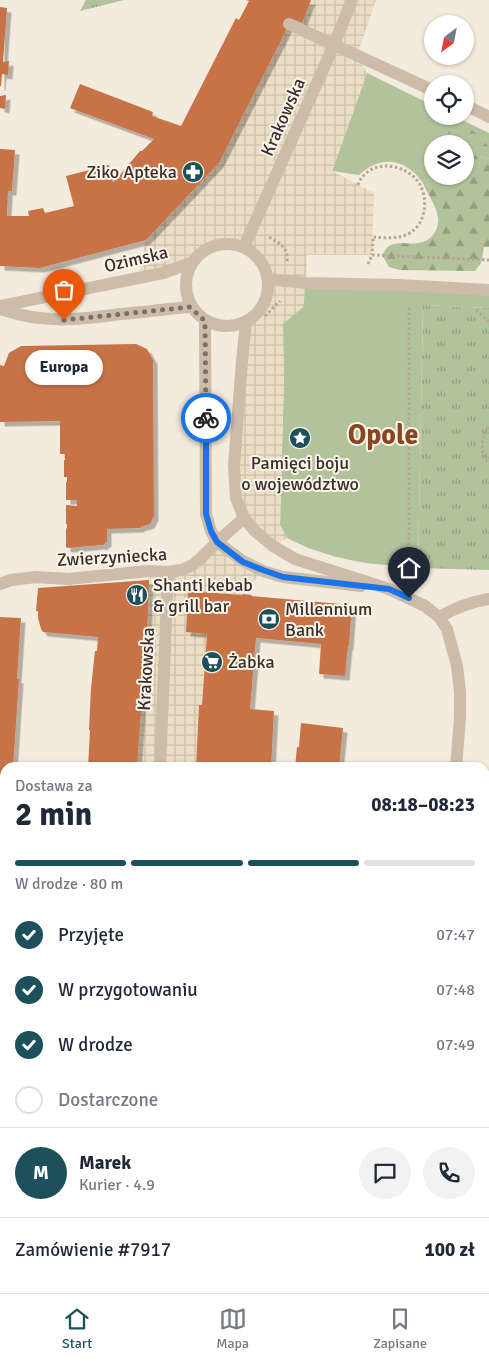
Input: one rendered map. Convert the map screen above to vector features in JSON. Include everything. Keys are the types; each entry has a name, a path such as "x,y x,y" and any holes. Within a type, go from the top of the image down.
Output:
{"street":[{"name":"Krakowska","path":"244,247 334,45 352,0"},
{"path":"289,24 424,86"},
{"path":"474,109 489,116"},
{"path":"229,244 244,247 256,256 264,266 268,279 265,303 257,314 246,322 233,326 218,326 205,321 190,307 186,290 186,276 192,263 198,255 215,245 229,244"},
{"name":"Ozimska","path":"0,307 163,273 192,263"},
{"path":"268,279 306,283 489,290"},
{"name":"Ozimska","path":"0,307 18,315 64,320 190,307"},
{"path":"205,321 206,514 211,531 217,542 243,562 283,577 389,589"},
{"path":"246,322 234,466 236,498 244,518 255,531 273,546 295,559 389,589 425,606 439,617 451,642 457,666 460,718 456,762"},
{"name":"Zwierzyniecka","path":"0,584 11,580 36,577 68,579 148,571 168,572 181,570 191,566 200,559 244,518"},
{"name":"Krakowska","path":"160,762 168,572"},
{"path":"439,617 450,610 489,599"}],"path":[{"path":"358,185 364,174 373,169 397,167 410,174 418,182 425,199 423,217 408,234 403,236 373,237 372,255 360,284"},
{"path":"372,255 489,260"},
{"path":"402,595 409,580 410,320"},
{"path":"489,427 483,436 481,446 484,459 489,464"}],"green space":[{"path":"86,0 124,0 80,11"},
{"path":"367,73 424,101 424,125 473,125 489,133 489,159 474,156 474,135 424,135 424,158 420,171 423,183 409,169 393,162 376,164 359,175 332,171"},
{"path":"458,126 463,126 475,133 489,147 489,150 474,149 474,135 447,135 449,131"},
{"path":"474,156 489,159 489,247 484,247 481,263 475,271 400,270 389,267 382,255 388,247 394,244 423,242 433,235 437,227 436,211 433,202 424,186 421,178 421,164 424,157 424,185 474,185"},
{"path":"306,283 489,290 489,308 423,305 418,568 365,563 336,557 308,548 287,538 280,525 284,377 282,324 303,307"},
{"path":"423,305 489,308 489,570 418,568"}],"shaded area":[{"path":"311,0 376,0 357,55 367,73 332,171 374,193 372,255 307,255 303,307 283,324 284,377 280,525 287,538 273,546 236,498 246,322 257,314 267,297 268,279 264,266 256,255 244,247 224,244 207,249 191,263 138,277 146,240 219,163 292,19"},
{"path":"217,542 263,571 243,595 188,591 186,632 207,634 202,705 199,705 196,762 137,762 148,613 148,571 181,570"}],"building":[{"path":"246,0 311,0 302,23 292,19 219,163 146,240 40,268 0,266 0,149 15,150 12,191 8,191 7,216 29,216 28,211 43,208 45,213 74,206 66,176 109,165 113,183 140,151 154,139 70,108 80,84 153,112 152,116 181,126 236,18 239,20 249,1"},
{"path":"0,7 7,8 3,62 9,61 8,75 2,74 1,86 0,86"},
{"path":"6,95 5,109 0,108 0,96"},
{"path":"136,344 147,349 153,360 154,516 150,524 140,528 107,529 107,542 102,546 68,548 66,547 66,505 77,506 77,500 66,500 67,477 64,477 65,454 60,454 60,421 0,422 0,365 4,366 9,353 21,346"},
{"path":"149,580 137,762 88,762 91,688 98,637 43,632 38,618 38,611 36,611 38,588"},
{"path":"188,591 243,594 352,605 345,676 319,674 321,644 256,638 250,709 274,711 271,762 196,762 199,705 202,705 207,634 186,632"},
{"path":"0,617 21,618 13,762 0,762"},
{"path":"301,723 343,728 340,762 296,762 297,747 299,747"}],"way so far":[{"path":"64,320 190,307 205,321 206,418"}],"place":[{"name":"Ziko Apteka","path":"193,172"},
{"name":"Europa","path":"64,320"},
{"name":"Pamięci boju o województwo","path":"300,438"},
{"name":"Shanti kebab & grill bar","path":"137,595"},
{"name":"Millennium Bank","path":"269,619"},
{"name":"Żabka","path":"212,662"}],"district":[{"name":"Opole","path":"383,434"}],"route":[{"path":"206,418 206,514 211,531 217,542 243,562 283,577 389,589 409,598"}]}
